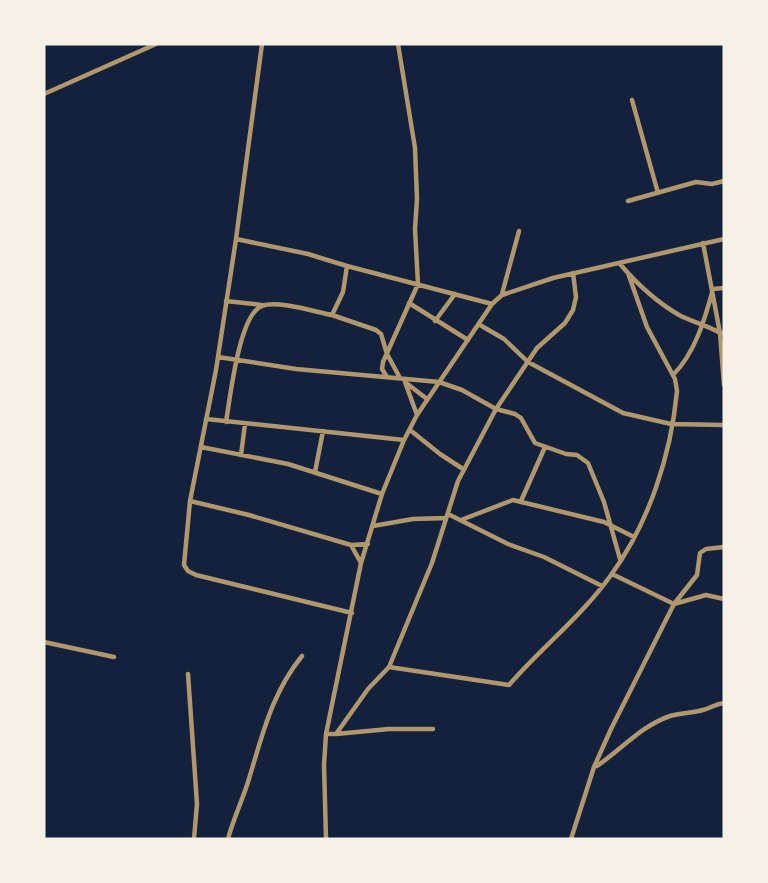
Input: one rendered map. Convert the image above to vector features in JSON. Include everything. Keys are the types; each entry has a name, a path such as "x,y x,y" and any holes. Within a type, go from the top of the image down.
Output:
{"street":[{"path":"44,94 156,44"},
{"path":"262,44 236,239 218,357 190,501 184,561 188,571 211,579 352,613"},
{"path":"388,378 382,366 418,284 415,148 398,44"},
{"path":"632,100 658,193"},
{"path":"628,201 696,182 712,184 724,181"},
{"path":"502,295 519,231"},
{"path":"236,239 316,256 492,304"},
{"path":"326,839 326,734 361,563 382,494 404,440 427,399 492,304 502,295 572,273 724,239"},
{"path":"704,243 722,333 724,385"},
{"path":"620,264 642,289 667,307 722,333"},
{"path":"332,315 343,292 347,266"},
{"path":"335,734 368,689 389,667 432,564 463,469 496,409 540,343 565,323 573,310 576,297 572,273"},
{"path":"389,667 509,685 612,574 634,537 654,494 677,391 673,374 647,327 628,273"},
{"path":"713,289 724,288"},
{"path":"673,374 692,350 713,289"},
{"path":"435,321 455,293"},
{"path":"226,301 282,306 332,315 376,330 384,340 387,354 403,380 417,415"},
{"path":"408,303 468,340"},
{"path":"226,422 246,326 262,306"},
{"path":"479,325 509,343 528,362 612,409 671,424 724,425"},
{"path":"218,357 296,369 439,382 462,390 496,409 508,411 521,418 535,443 577,455 588,463 612,526 620,559"},
{"path":"403,380 427,399"},
{"path":"206,419 404,440"},
{"path":"241,455 245,424"},
{"path":"410,429 463,469"},
{"path":"315,472 323,431"},
{"path":"200,447 288,464 382,494"},
{"path":"521,500 545,447"},
{"path":"461,520 509,500 521,500 612,526 634,537"},
{"path":"190,501 275,522 351,545 368,544"},
{"path":"373,526 447,516 544,557 602,586"},
{"path":"434,518 443,527"},
{"path":"351,545 361,563"},
{"path":"571,839 594,767 628,691 674,604 697,575 700,553 706,549 724,547"},
{"path":"612,574 674,604 706,595 724,599"},
{"path":"44,642 114,657"},
{"path":"228,839 246,789 268,712 286,677 302,656"},
{"path":"188,674 197,804 194,839"},
{"path":"594,767 621,749 635,734 657,722 724,703"},
{"path":"326,734 433,729"}]}
